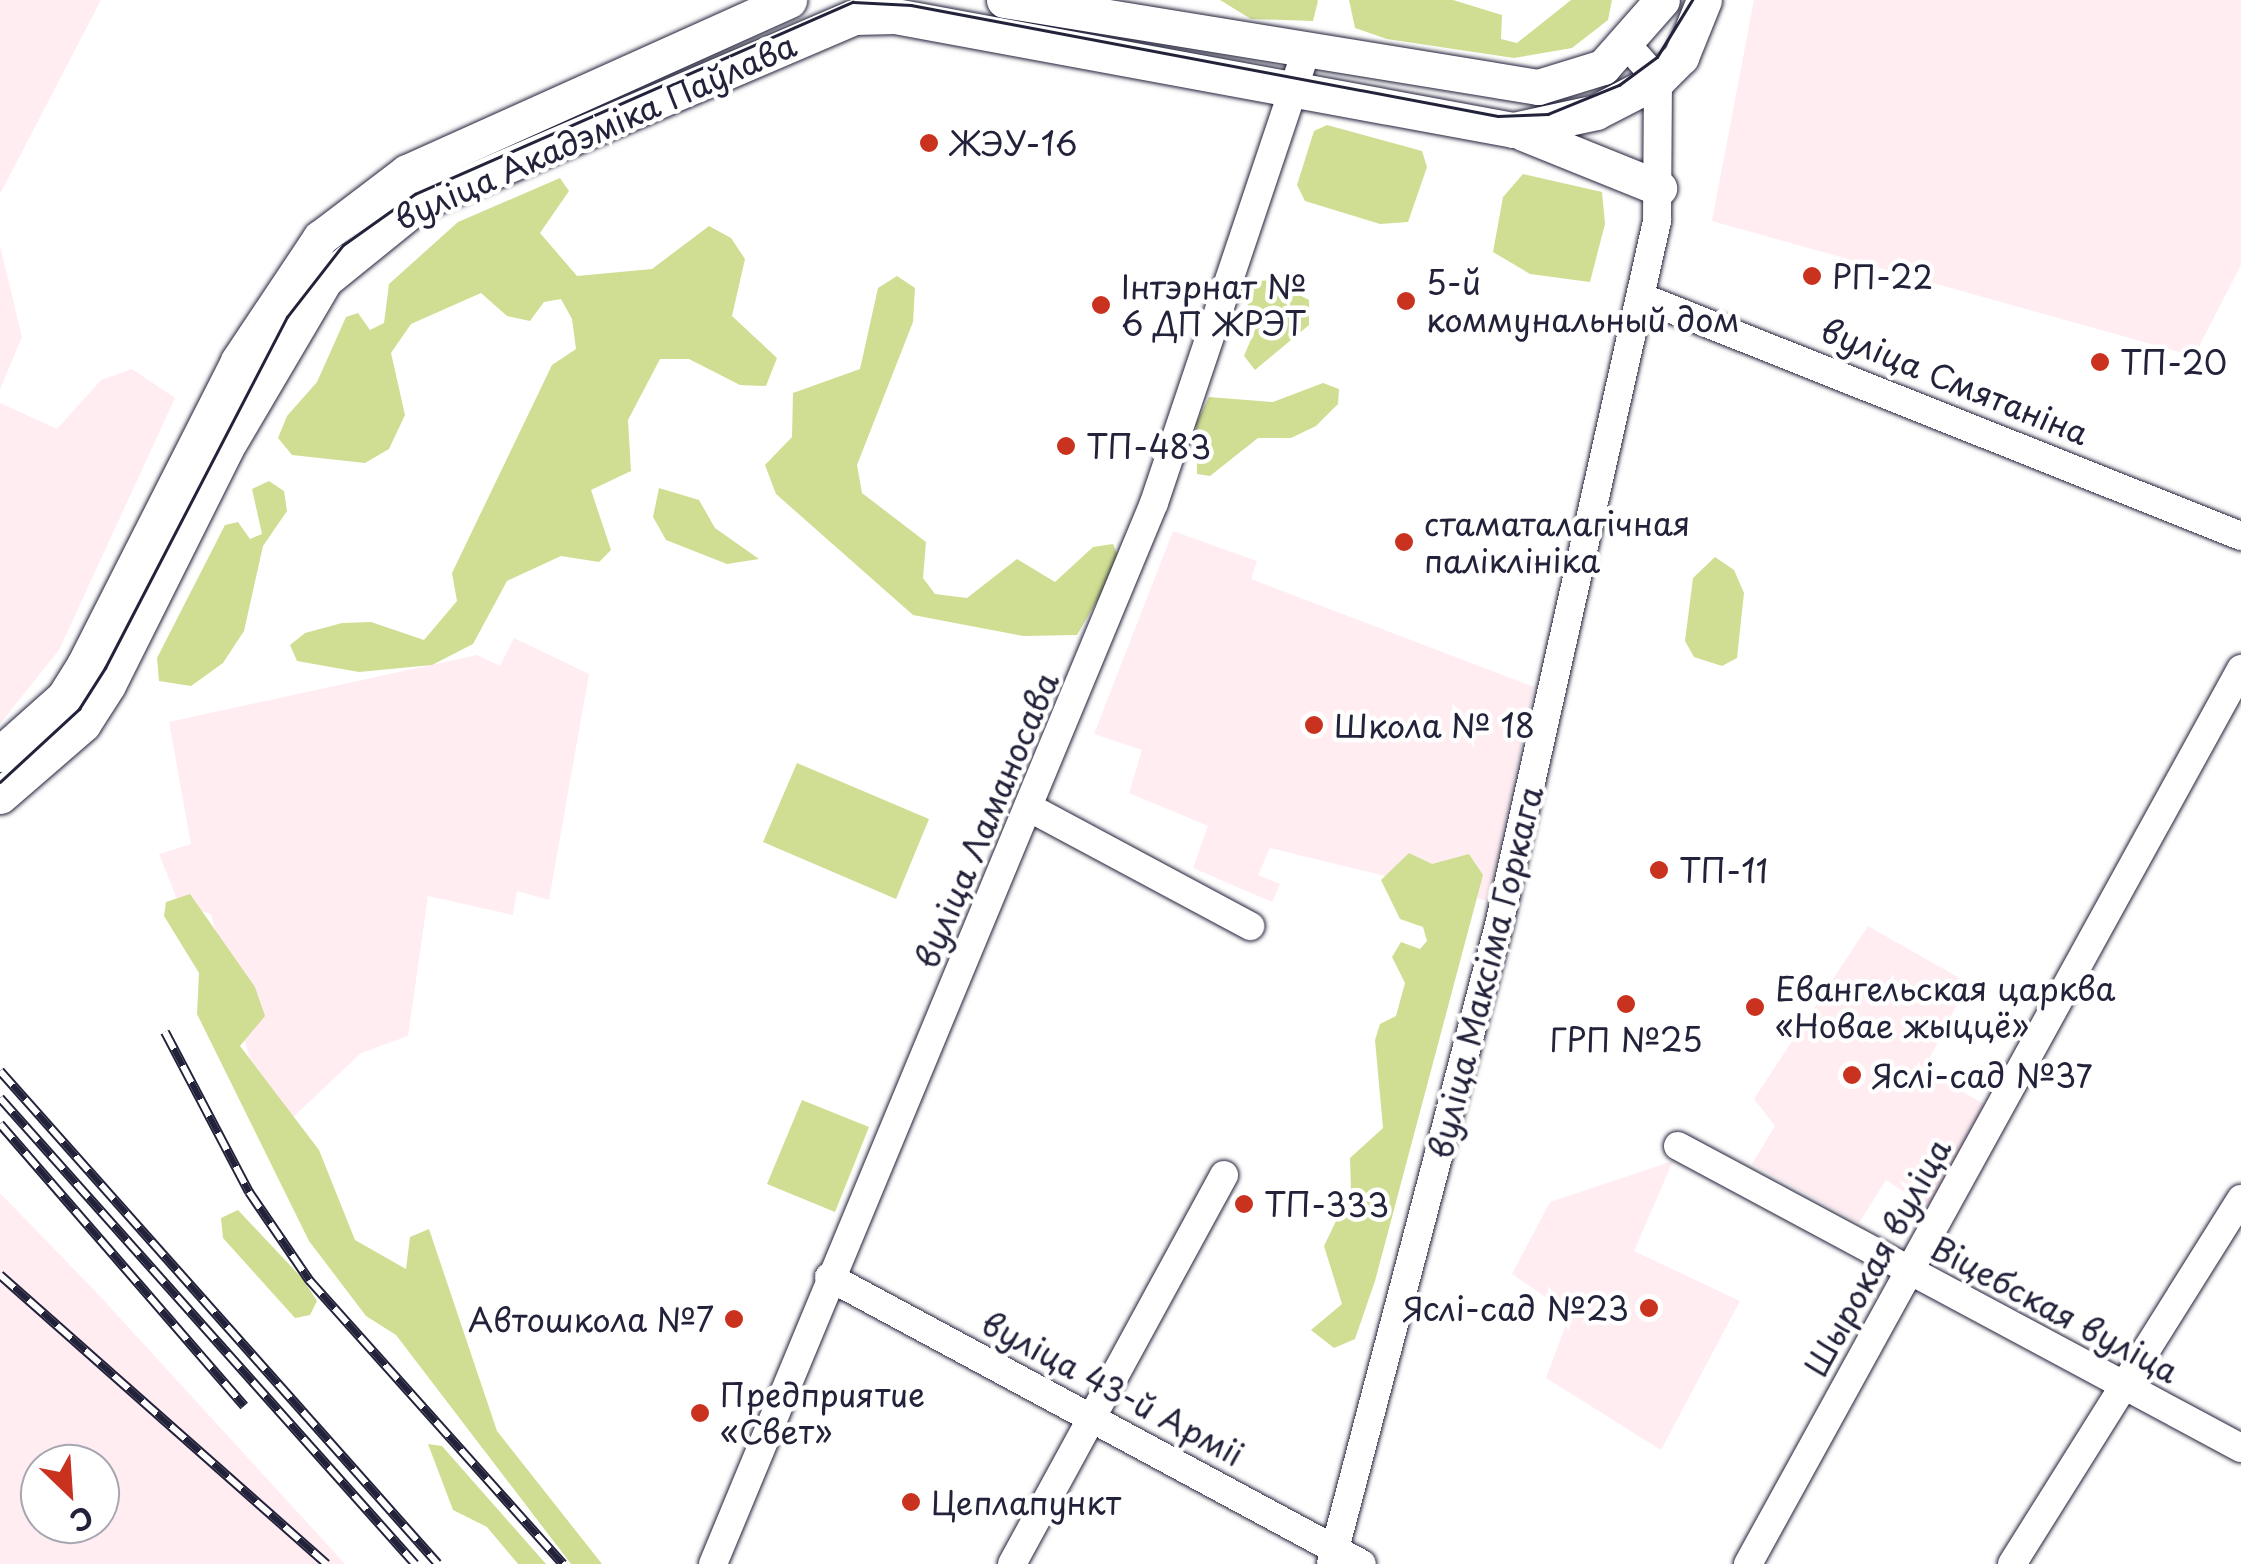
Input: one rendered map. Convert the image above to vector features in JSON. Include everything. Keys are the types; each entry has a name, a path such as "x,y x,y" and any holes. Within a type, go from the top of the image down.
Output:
{"main road":[{"name":"вуліца Акадэміка Паўлава","path":"0,796 16,755 84,665 213,442 320,238 363,200 456,148 724,23 789,0"},
{"path":"1004,0 1305,54 1538,88 1603,67 1628,46"},
{"path":"1658,80 1680,57 1704,0"},
{"name":"вуліца Максіма Горкага","path":"1658,80 1661,2"},
{"name":"вуліца Максіма Горкага","path":"1628,46 1661,2"},
{"name":"вуліца Акадэміка Паўлава","path":"252,369 325,280 363,243 472,180 854,8 1513,130 1596,112 1658,80"},
{"path":"1513,130 1659,188"}],"street":[{"path":"724,23 741,62"},
{"path":"1628,46 1658,80"},
{"name":"вуліца Ламаносава","path":"713,1564 829,1277 1030,808 1174,449 1305,54"},
{"name":"вуліца Максіма Горкага","path":"1333,1557 1495,943 1641,297 1659,188 1658,80"},
{"path":"456,148 472,180"},
{"name":"вуліца Смятаніна","path":"1641,297 2241,536"},
{"name":"Шырокая вуліца","path":"1748,1564 2241,669"},
{"path":"1030,808 1250,926"},
{"name":"Віцебская вуліца","path":"1678,1146 2241,1448"},
{"path":"1012,1564 1224,1175"},
{"path":"2012,1564 2241,1199"},
{"name":"вуліца 43-й Арміі","path":"829,1277 1093,1413 1333,1557 1362,1564"}],"shaded area":[{"path":"0,0 101,0 0,194"},
{"path":"1754,0 2241,0 2241,265 2194,356 1712,221"},
{"path":"0,246 22,337 0,389"},
{"path":"132,369 175,398 59,650 0,724 0,403 57,429 101,380"},
{"name":"Школа № 18","path":"1173,531 1257,561 1251,579 1534,687 1488,901 1270,848 1258,875 1280,884 1272,902 1193,868 1208,826 1129,793 1142,750 1094,734"},
{"path":"514,638 589,674 549,900 517,891 513,915 428,896 408,1036 361,1053 290,1120 253,1071 211,914 179,904 159,854 191,844 169,722 477,655 500,666"},
{"name":"Яслі-сад №37","path":"1868,926 1968,983 1924,1069 1989,1107 1932,1210 1886,1180 1859,1223 1752,1164 1775,1126 1754,1099"},
{"name":"Яслі-сад №23","path":"1673,1161 1634,1251 1740,1301 1661,1450 1546,1378 1570,1314 1512,1274 1550,1202"},
{"path":"0,1193 97,1293 345,1564 0,1564"}],"green space":[{"path":"1220,0 1318,1 1313,21 1251,19"},
{"path":"1349,0 1453,0 1502,15 1501,39 1517,43 1571,0 1612,0 1608,20 1572,48 1514,58 1387,39 1355,28"},
{"path":"1327,125 1422,151 1427,167 1408,222 1380,224 1305,201 1297,185 1314,131"},
{"path":"1523,174 1602,192 1605,224 1590,282 1530,274 1493,252 1503,197"},
{"path":"560,178 569,191 540,233 577,276 652,269 709,226 731,238 745,259 732,316 777,358 766,386 740,385 689,359 660,359 628,420 631,471 591,490 611,550 599,562 561,556 507,581 473,644 432,665 359,672 297,661 290,645 305,633 342,623 371,622 424,640 457,601 452,573 552,365 576,349 572,319 561,299 544,302 530,321 507,316 481,293 411,324 391,353 405,415 389,449 365,463 292,455 278,438 287,416 317,382 346,317 358,313 370,330 384,323 389,284 458,222"},
{"path":"897,276 915,288 913,322 857,465 862,493 926,542 923,578 935,594 967,598 1017,559 1055,582 1093,547 1113,544 1120,561 1077,635 1023,636 913,615 776,494 765,465 792,437 793,393 860,369 878,288"},
{"path":"1270,280 1309,300 1309,325 1255,370 1244,356 1260,318 1239,295 1248,282"},
{"path":"1323,383 1339,389 1338,404 1316,426 1291,438 1258,438 1210,476 1197,474 1196,424 1209,397 1273,402"},
{"path":"269,481 284,491 287,511 263,546 244,631 223,663 191,686 159,681 157,658 225,525 238,522 250,539 262,534 252,489"},
{"path":"659,488 699,500 715,528 759,559 727,564 666,540 653,517"},
{"path":"1715,557 1734,570 1744,593 1737,658 1722,666 1694,657 1685,641 1693,578"},
{"path":"797,763 929,819 896,899 763,842"},
{"path":"1409,853 1432,864 1469,854 1483,875 1375,1281 1355,1339 1334,1348 1311,1330 1342,1304 1324,1246 1351,1190 1350,1158 1383,1128 1375,1040 1380,1024 1396,1016 1405,983 1392,957 1401,942 1420,949 1427,941 1423,927 1400,919 1381,880"},
{"path":"190,894 255,987 265,1016 240,1046 319,1150 355,1240 406,1269 410,1237 429,1229 497,1431 602,1564 571,1564 396,1335 366,1316 309,1241 197,1014 199,973 164,916 166,902"},
{"path":"802,1100 869,1127 835,1212 767,1184"},
{"path":"238,1210 302,1278 317,1301 310,1315 295,1318 223,1238 221,1218"},
{"path":"428,1444 442,1446 546,1564 518,1564 487,1527 453,1510"}],"tram line":[{"path":"0,782 79,709 105,668 287,317 343,245 415,194 853,2 911,5 1498,116 1548,114 1619,85 1657,57 1692,0"}],"railway":[{"path":"165,1032 249,1192 309,1280 563,1564"},
{"path":"0,1071 438,1564"},
{"path":"0,1098 415,1564"},
{"path":"0,1124 244,1406"},
{"path":"0,1275 327,1564"}],"place":[{"name":"ЖЭУ-16","path":"929,143"},
{"name":"РП-22","path":"1812,276"},
{"name":"5-й коммунальный дом","path":"1406,301"},
{"name":"Інтэрнат № 6 ДП ЖРЭТ","path":"1101,305"},
{"name":"ТП-20","path":"2100,362"},
{"name":"ТП-483","path":"1066,446"},
{"name":"стаматалагічная паліклініка","path":"1404,542"},
{"name":"Школа № 18","path":"1314,725"},
{"name":"ТП-11","path":"1659,870"},
{"name":"ГРП №25","path":"1626,1004"},
{"name":"Евангельская царква «Новае жыццё»","path":"1755,1007"},
{"name":"Яслі-сад №37","path":"1852,1075"},
{"name":"ТП-333","path":"1244,1204"},
{"name":"Яслі-сад №23","path":"1649,1308"},
{"name":"Автошкола №7","path":"734,1319"},
{"name":"Предприятие «Свет»","path":"700,1413"},
{"name":"Цеплапункт","path":"911,1502"}]}
